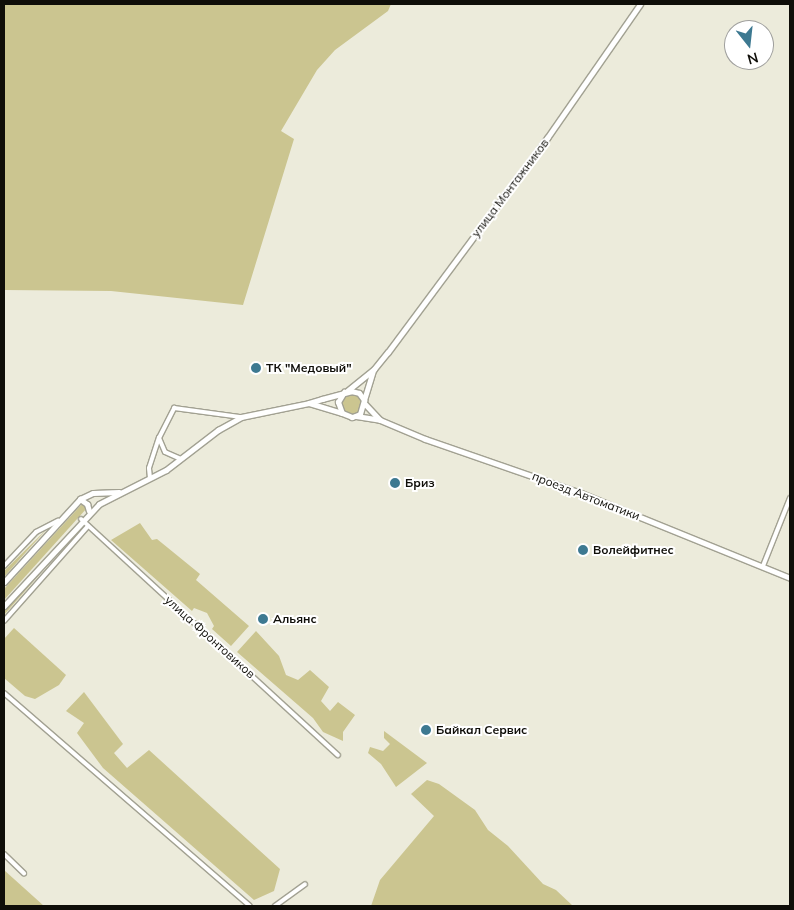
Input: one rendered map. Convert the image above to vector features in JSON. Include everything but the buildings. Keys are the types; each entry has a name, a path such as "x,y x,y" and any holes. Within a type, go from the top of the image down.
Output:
{"main road":[{"name":"улица Монтажников","path":"4,606 89,511 119,492 150,478 182,459 218,430 241,417 309,403 345,392 374,369 525,168 638,4"},
{"name":"улица Монтажников","path":"364,402 374,369"},
{"path":"355,391 364,402 362,411 356,416 342,413 338,402 345,392 355,391"},
{"name":"проезд Автоматики","path":"364,402 380,420"},
{"name":"улица Монтажников","path":"309,403 342,413"},
{"name":"проезд Автоматики","path":"356,416 380,420 620,508 790,578"},
{"name":"улица Монтажников","path":"4,582 80,499 94,493 119,492"},
{"path":"80,499 88,504 89,511"}],"street":[{"path":"150,478 149,468 174,408 241,417"},
{"path":"160,438 165,452 182,459"},
{"path":"763,566 790,498"},
{"name":"улица Фронтовиков","path":"81,519 338,755"},
{"path":"4,566 36,532 58,521"},
{"path":"4,620 88,526"},
{"path":"65,537 67,548"},
{"path":"4,693 250,906"},
{"path":"4,854 24,873"},
{"path":"275,906 305,884"}],"shaded area":[{"path":"4,4 391,4 388,11 335,50 317,70 281,131 294,139 243,305 111,291 4,290"},
{"path":"352,394 359,397 362,404 359,411 352,414 345,411 342,404 345,397"},
{"path":"83,503 87,508 4,600 4,589"},
{"path":"140,523 152,540 157,539 200,574 196,580 249,626 231,646 212,629 214,626 207,613 194,608 192,611 111,540"},
{"path":"48,528 27,551 4,577 4,571"},
{"path":"61,546 61,550 4,615 4,610"},
{"path":"14,628 66,675 59,685 35,699 25,696 4,678 4,639"},
{"path":"256,631 279,656 286,675 298,680 310,670 329,687 321,701 330,711 338,702 355,715 343,732 343,741 323,732 313,718 237,652"},
{"path":"84,692 123,744 114,753 127,768 149,750 280,869 274,891 254,900 103,768 77,733 84,723 66,711"},
{"path":"384,731 427,763 396,787 381,764 368,753 370,747 383,751 390,744 384,738"},
{"path":"427,780 439,784 475,810 488,830 508,846 543,884 556,890 573,906 371,906 380,880 434,816 411,794"},
{"path":"4,870 44,906 4,906"}],"place":[{"name":"ТК \"Медовый\"","path":"256,368"},
{"name":"Бриз","path":"395,483"},
{"name":"Волейфитнес","path":"583,550"},
{"name":"Альянс","path":"263,619"},
{"name":"Байкал Сервис","path":"426,730"}]}
